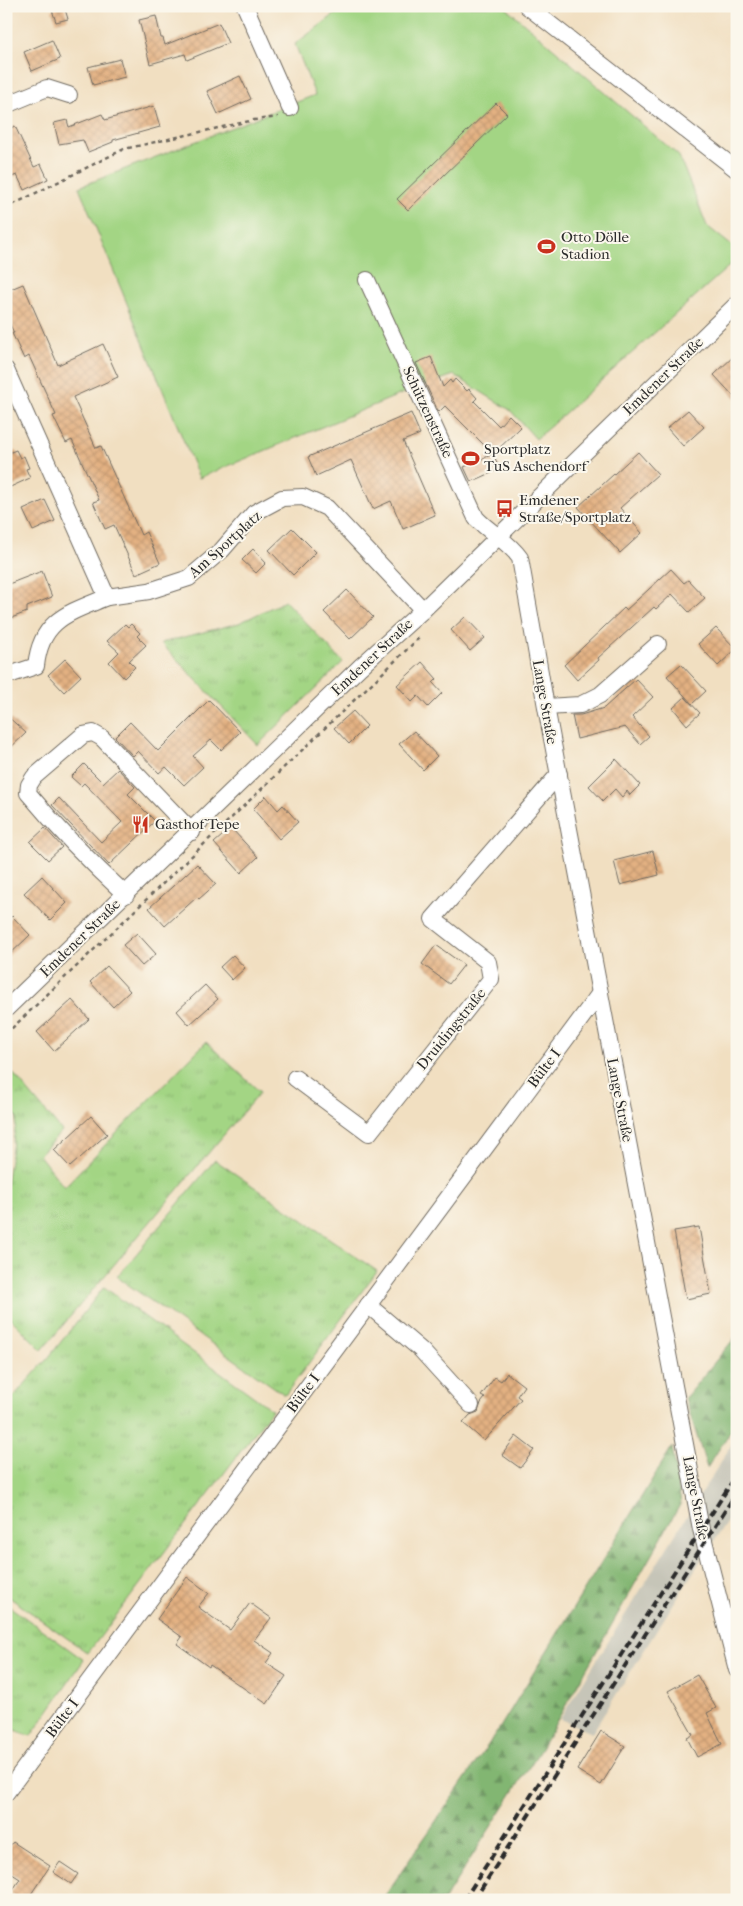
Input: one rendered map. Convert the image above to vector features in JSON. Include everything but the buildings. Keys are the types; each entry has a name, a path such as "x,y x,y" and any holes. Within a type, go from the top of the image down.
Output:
{"street":[{"path":"245,6 290,108"},
{"path":"527,6 737,170"},
{"path":"6,106 47,88 69,95"},
{"name":"Schützenstraße","path":"367,280 476,518 499,536"},
{"name":"Emdener Straße","path":"6,1010 192,832 360,667 424,610 737,304"},
{"path":"6,370 13,400 107,597"},
{"name":"Am Sportplatz","path":"6,676 36,666 38,648 49,629 66,615 107,597 149,591 189,578 222,550 254,513 282,498 303,497 326,508 424,610"},
{"name":"Lange Straße","path":"499,536 511,546 520,558 558,774 701,1529 737,1670"},
{"path":"546,707 580,705 600,695 658,644"},
{"path":"126,895 103,875 28,793 29,785 34,777 83,735 94,733 102,738 192,832"},
{"name":"Druidingstraße","path":"295,1078 368,1133 491,979 488,962 433,919 558,774"},
{"name":"Bülte I","path":"6,1792 600,993"},
{"path":"368,1305 421,1350 471,1405"}],"path":[{"path":"6,208 124,149 254,120 283,117 290,108"},
{"path":"6,1034 423,633"}],"shaded area":[{"path":"737,1436 737,1507 701,1560 592,1733 560,1719"}],"green space":[{"path":"346,6 504,6 679,156 707,226 737,250 737,259 536,439 510,410 454,375 406,392 199,478 79,187 315,95 295,44"},
{"path":"285,601 343,662 258,745 161,643 239,623"},
{"path":"206,1042 260,1092 42,1350 6,1314 6,1185 17,1117 6,1103 6,1065 62,1131 39,1155 64,1187"},
{"path":"215,1160 377,1271 285,1395 117,1277"},
{"path":"104,1287 272,1410 88,1653 6,1595 6,1405 49,1357"},
{"path":"737,1335 737,1421 707,1468 685,1398"},
{"path":"672,1447 681,1503 542,1747 444,1900 382,1900 499,1729"},
{"path":"6,1604 84,1660 31,1736 6,1727"}],"railway":[{"path":"464,1900 737,1474"},
{"path":"474,1900 737,1492"}],"place":[{"name":"Otto Dölle Stadion","path":"547,246"},
{"name":"Sportplatz TuS Aschendorf","path":"470,458"},
{"name":"Emdener Straße/Sportplatz","path":"505,509"},
{"name":"Gasthof Tepe","path":"141,824"}]}
